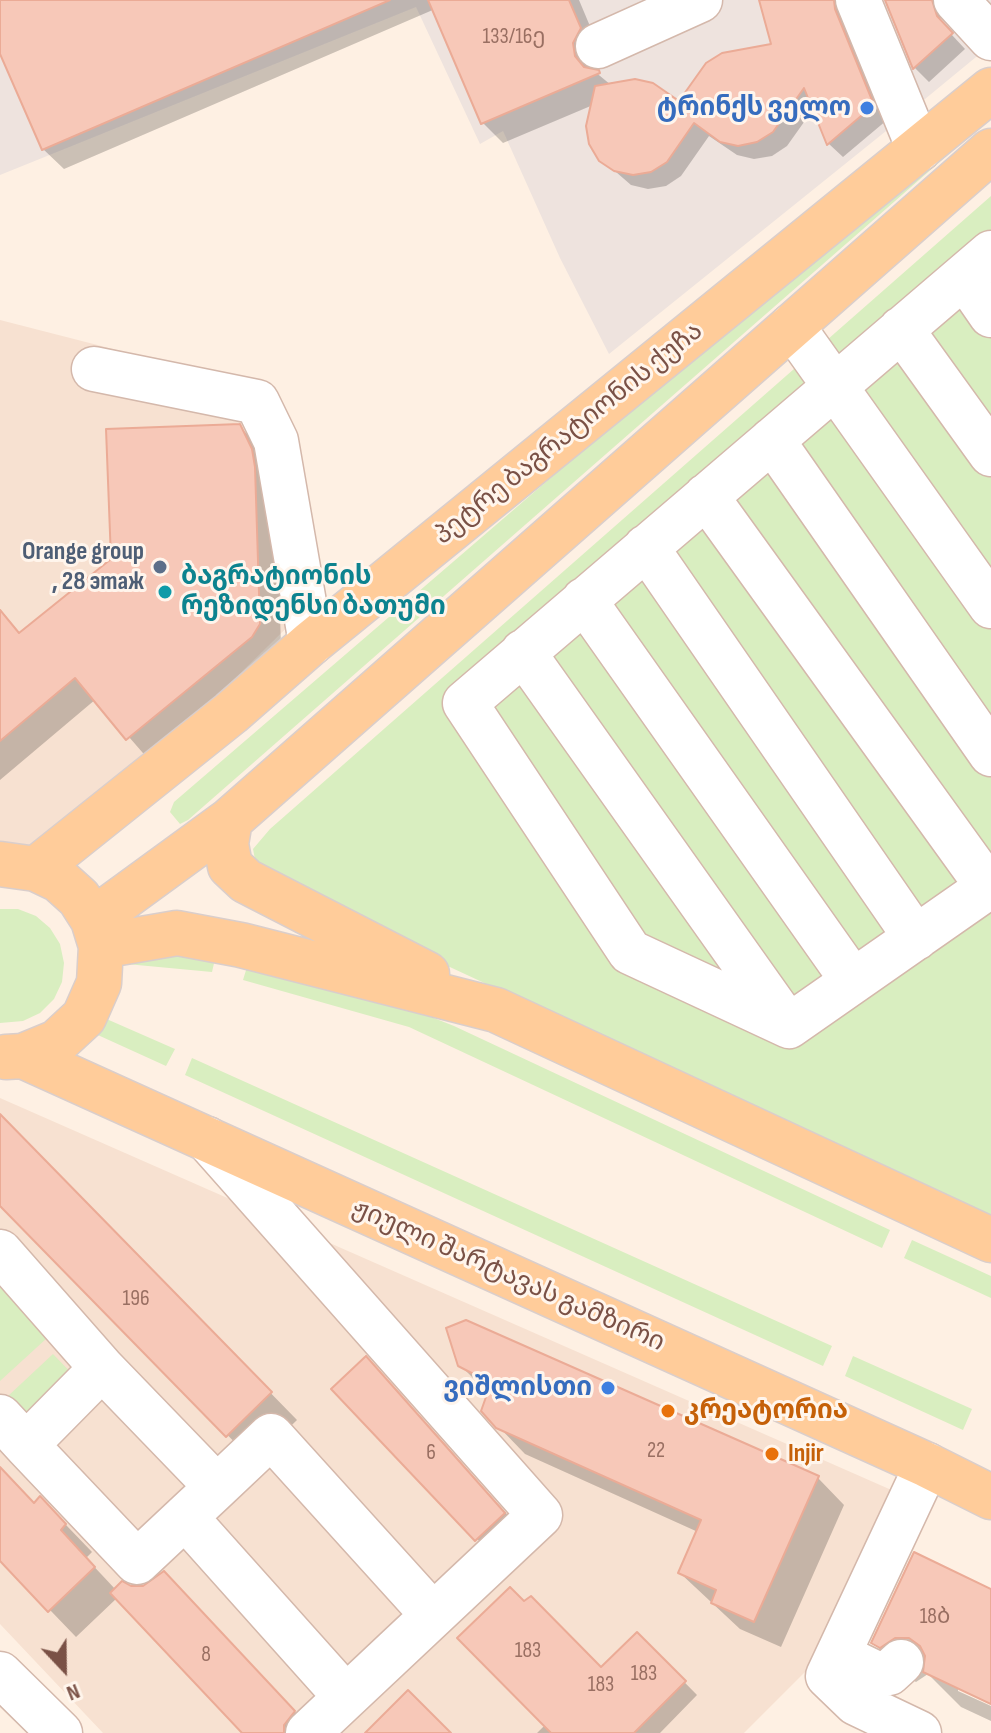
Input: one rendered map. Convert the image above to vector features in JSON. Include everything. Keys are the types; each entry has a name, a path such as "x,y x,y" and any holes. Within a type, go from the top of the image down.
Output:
{"main road":[{"name":"პეტრე ბაგრატიონის ქუჩა","path":"18,866 231,713 311,643 991,90"},
{"path":"97,933 230,820 991,151"},
{"path":"230,820 226,844 230,866 246,881 496,1010 991,1240"},
{"path":"11,1057 57,1042 84,1017 99,983 97,933 79,898 59,880 18,866"},
{"path":"97,933 177,933 241,945 496,1010"},
{"name":"ჟიული შარტავას გამზირი","path":"11,1057 207,1139 927,1465 991,1497"}],"street":[{"path":"598,46 700,0"},
{"path":"858,0 919,149"},
{"path":"956,0 991,38"},
{"path":"789,1026 630,952 465,703 977,264 991,315"},
{"path":"792,326 991,606"},
{"path":"901,329 991,454"},
{"path":"94,369 257,402 276,441 311,643"},
{"path":"772,440 991,754"},
{"path":"706,496 990,886 789,1026"},
{"path":"646,547 916,938"},
{"path":"584,600 853,981"},
{"path":"523,652 789,1026"},
{"path":"207,1139 540,1515 308,1733"},
{"path":"0,1252 102,1368 217,1487"},
{"path":"102,1368 13,1431 137,1562 271,1436 433,1615"},
{"path":"919,1733 856,1703 828,1676 927,1465"},
{"path":"185,1517 346,1697"},
{"path":"838,1655 877,1674 889,1673 901,1662"},
{"path":"0,1674 60,1733"}],"shaded area":[{"path":"0,0 991,0 991,40 987,48 891,127 609,354 560,258 503,131 480,144 416,7 0,175"},
{"path":"0,320 265,388 319,596 100,811 40,845 0,845"},
{"path":"0,1098 896,1492 824,1653 744,1733 103,1733 0,1624"}],"green space":[{"path":"991,99 991,117 180,824 170,812 174,802"},
{"path":"991,196 991,1218 273,885 257,870 253,849 270,829"},
{"path":"0,909 18,909 36,916 50,928 60,944 64,963 62,982 54,999 40,1013 23,1021 0,1023"},
{"path":"117,953 215,959 212,972 116,963"},
{"path":"247,967 401,1005 454,1026 890,1230 882,1248 409,1027 243,980"},
{"path":"102,1017 175,1049 166,1066 89,1031"},
{"path":"192,1058 832,1346 823,1366 185,1075"},
{"path":"912,1240 991,1276 991,1298 904,1258"},
{"path":"0,1287 47,1338 0,1381"},
{"path":"53,1354 79,1381 32,1424 7,1397"},
{"path":"853,1356 972,1409 963,1430 845,1376"}],"building":[{"path":"0,0 390,0 42,150 0,54"},
{"path":"428,0 569,0 581,28 573,43 575,56 584,67 599,70 600,73 481,124"},
{"path":"759,0 834,0 874,105 827,145 804,88 773,132 757,142 738,146 720,142 694,123 667,162 651,172 633,175 614,171 599,161 589,144 586,126 595,86 635,79 653,83 679,101 706,63 722,53 771,44"},
{"path":"885,0 932,0 937,16 953,33 913,69"},
{"name":"ბაგრატიონის რეზიდენსი ბათუმი","path":"240,424 252,449 255,467 260,624 252,637 126,740 75,678 0,741 0,610 19,633 111,559 106,429"},
{"path":"0,1114 272,1392 226,1437 0,1206"},
{"path":"466,1320 819,1476 754,1622 711,1603 716,1590 678,1573 701,1520 496,1428 481,1411 491,1383 458,1366 446,1328"},
{"path":"366,1356 505,1513 475,1541 331,1389"},
{"path":"0,1467 34,1503 40,1496 66,1524 61,1530 95,1567 48,1612 0,1561"},
{"path":"914,1552 991,1589 991,1704 923,1672 925,1656 920,1646 909,1638 895,1638 880,1648 871,1643"},
{"path":"164,1571 295,1711 284,1725 284,1733 242,1733 110,1593 122,1581 131,1586 143,1586"},
{"path":"510,1587 524,1601 531,1596 601,1667 637,1632 686,1681 634,1733 551,1733 457,1638"},
{"path":"408,1690 451,1733 365,1733"}],"place":[{"name":"ტრინქს ველო","path":"867,108"},
{"name":"Orange group , 28 этаж","path":"160,567"},
{"name":"ბაგრატიონის რეზიდენსი ბათუმი","path":"165,592"},
{"name":"ვიშლისთი","path":"608,1388"},
{"name":"კრეატორია","path":"668,1411"},
{"name":"Injir","path":"772,1454"}]}
